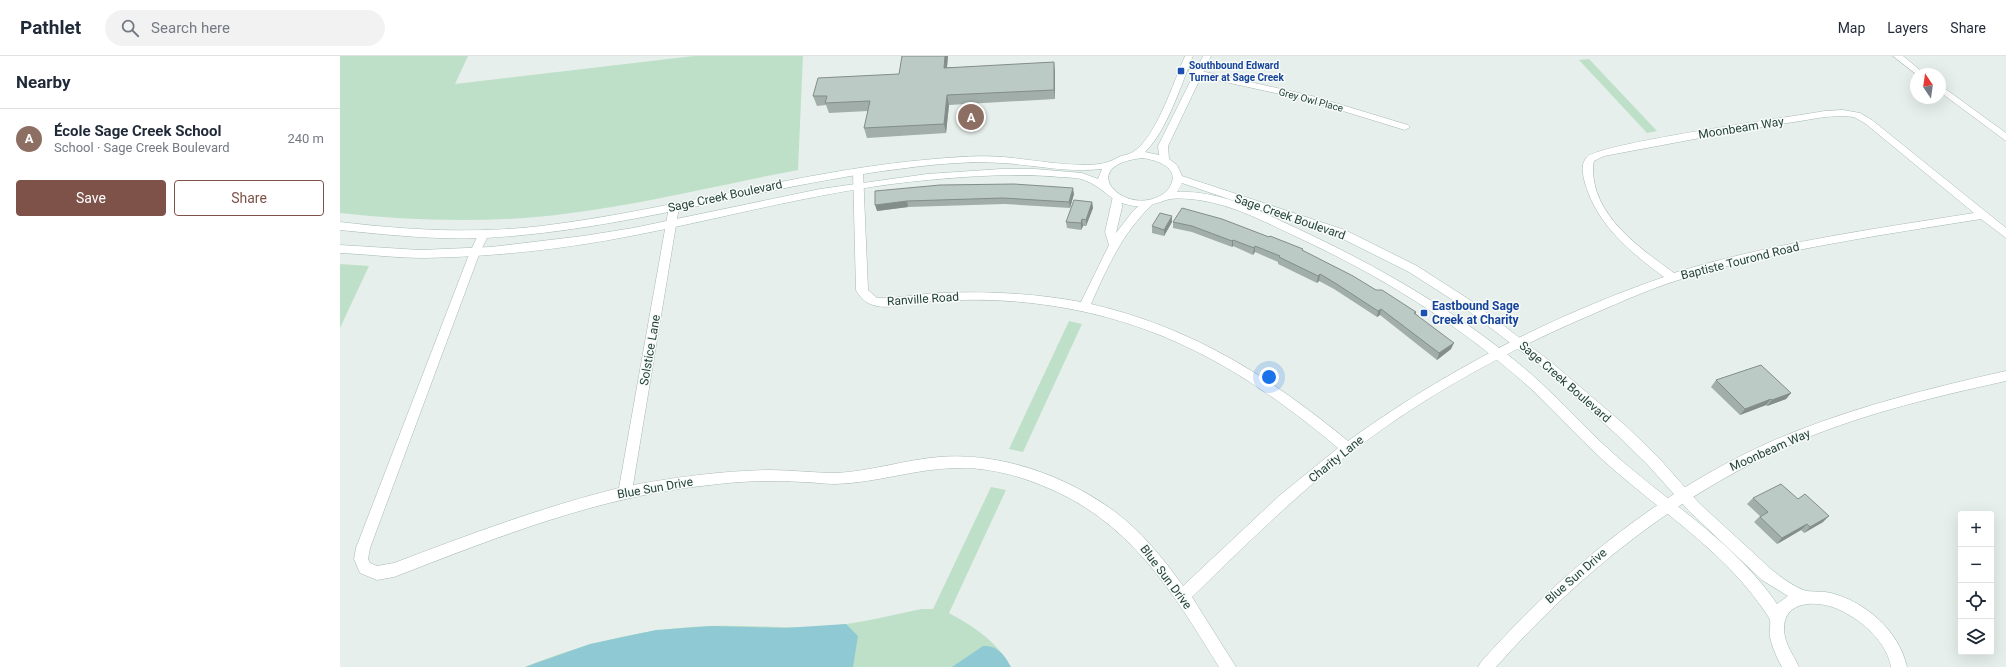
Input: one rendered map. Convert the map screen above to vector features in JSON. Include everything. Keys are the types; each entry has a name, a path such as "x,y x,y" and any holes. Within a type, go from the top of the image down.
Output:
{"street":[{"path":"1136,156 1149,143 1158,128 1189,56"},
{"path":"1164,160 1163,146 1195,73 1207,56"},
{"path":"1897,56 1913,68"},
{"name":"Grey Owl Place","path":"1195,73 1309,98 1405,127"},
{"path":"1946,93 2006,138"},
{"name":"Moonbeam Way","path":"1673,278 1626,241 1603,215 1590,185 1588,162 1592,157 1611,151 1699,134 1825,114 1857,115 1869,122 2006,234"},
{"path":"1084,307 1113,243 1133,217 1148,203 1167,196 1175,187 1178,178 1172,166 1164,160 1150,156 1136,156 1122,159 1110,166 1103,178 1104,187 1117,198 1131,202 1148,203"},
{"name":"Sage Creek Boulevard","path":"340,226 420,234 484,234 580,224 674,207 774,185 905,165 969,160 1006,161 1084,168 1110,166"},
{"name":"Ranville Road","path":"858,171 862,290 865,297 871,300 890,302 921,298 990,296 1084,307 1146,324 1190,341 1227,360 1290,400 1347,448"},
{"name":"Sage Creek Boulevard","path":"340,249 420,254 475,252 582,240 671,224 820,192 927,177 1021,172 1078,175 1089,178 1104,187"},
{"name":"Sage Creek Boulevard","path":"1178,178 1194,185 1341,233 1377,250 1440,285 1508,348 1621,430 1652,460 1676,499 1754,585 1777,618"},
{"name":"Sage Creek Boulevard","path":"1167,196 1180,194 1198,196 1222,202 1261,217 1362,264 1422,299 1446,315 1508,348 1525,376 1595,445 1676,499 1767,576 1804,597"},
{"path":"1113,243 1110,229 1116,214 1118,205 1117,198"},
{"name":"Solstice Lane","path":"625,494 674,207"},
{"name":"Baptiste Tourond Road","path":"1508,348 1592,309 1673,278 1780,250 1983,215"},
{"name":"Blue Sun Drive","path":"484,234 475,252 363,548 361,559 365,568 377,573 394,570 544,514 625,494 708,479 794,476 839,478 862,476 938,464 966,462 1019,471 1054,484 1088,501 1115,520 1139,541 1167,574 1228,667"},
{"name":"Charity Lane","path":"1182,597 1266,517 1347,448 1425,395 1508,348"},
{"name":"Moonbeam Way","path":"1676,499 1727,469 1775,445 1866,411 1923,394 2006,376"},
{"name":"Blue Sun Drive","path":"1486,667 1511,637 1552,596 1602,553 1676,499"},
{"path":"1787,665 1776,638 1777,618 1782,608 1792,601 1804,597 1828,599 1846,605 1864,616 1882,633 1889,643 1895,653 1899,667"}],"green space":[{"path":"340,56 468,56 455,84 694,56 803,56 798,170 662,198 558,215 478,220 432,220 340,213"},
{"path":"1589,59 1657,131 1647,133 1579,60"},
{"path":"340,264 369,266 340,328"},
{"path":"1069,321 1082,324 1023,452 1009,449"},
{"path":"991,487 1006,490 949,613 976,629 992,642 1011,667 525,667 547,658 593,644 616,638 663,630 711,626 829,626 865,621 922,609 933,609"}],"water":[{"path":"846,624 858,636 853,667 525,667 590,644 656,630 712,626 785,628"},
{"path":"983,646 997,649 1011,667 952,667"}],"building":[{"path":"902,56 945,56 944,68 1054,62 1054,90 947,95 944,124 864,128 870,101 825,103 827,96 813,96 818,78 899,74"},
{"path":"1014,184 1073,188 1069,202 1003,198 907,201 875,205 875,191 940,185"},
{"path":"1074,200 1092,202 1086,220 1082,219 1081,223 1066,222"},
{"path":"1182,208 1222,219 1303,249 1302,250 1353,276 1376,290 1382,290 1416,312 1414,313 1454,343 1439,353 1381,309 1378,311 1320,274 1318,276 1279,257 1280,256 1255,246 1254,248 1192,226 1173,222"},
{"path":"1160,213 1172,216 1164,230 1152,226"},
{"path":"1761,365 1791,393 1745,409 1716,380"},
{"path":"1781,484 1798,499 1805,494 1829,516 1810,527 1807,524 1782,538 1760,517 1768,512 1753,498"}],"place":[{"name":"Southbound Edward Turner at Sage Creek","path":"1181,71"},
{"name":"École Sage Creek School","path":"971,117"},
{"name":"Eastbound Sage Creek at Charity","path":"1424,313"}]}
